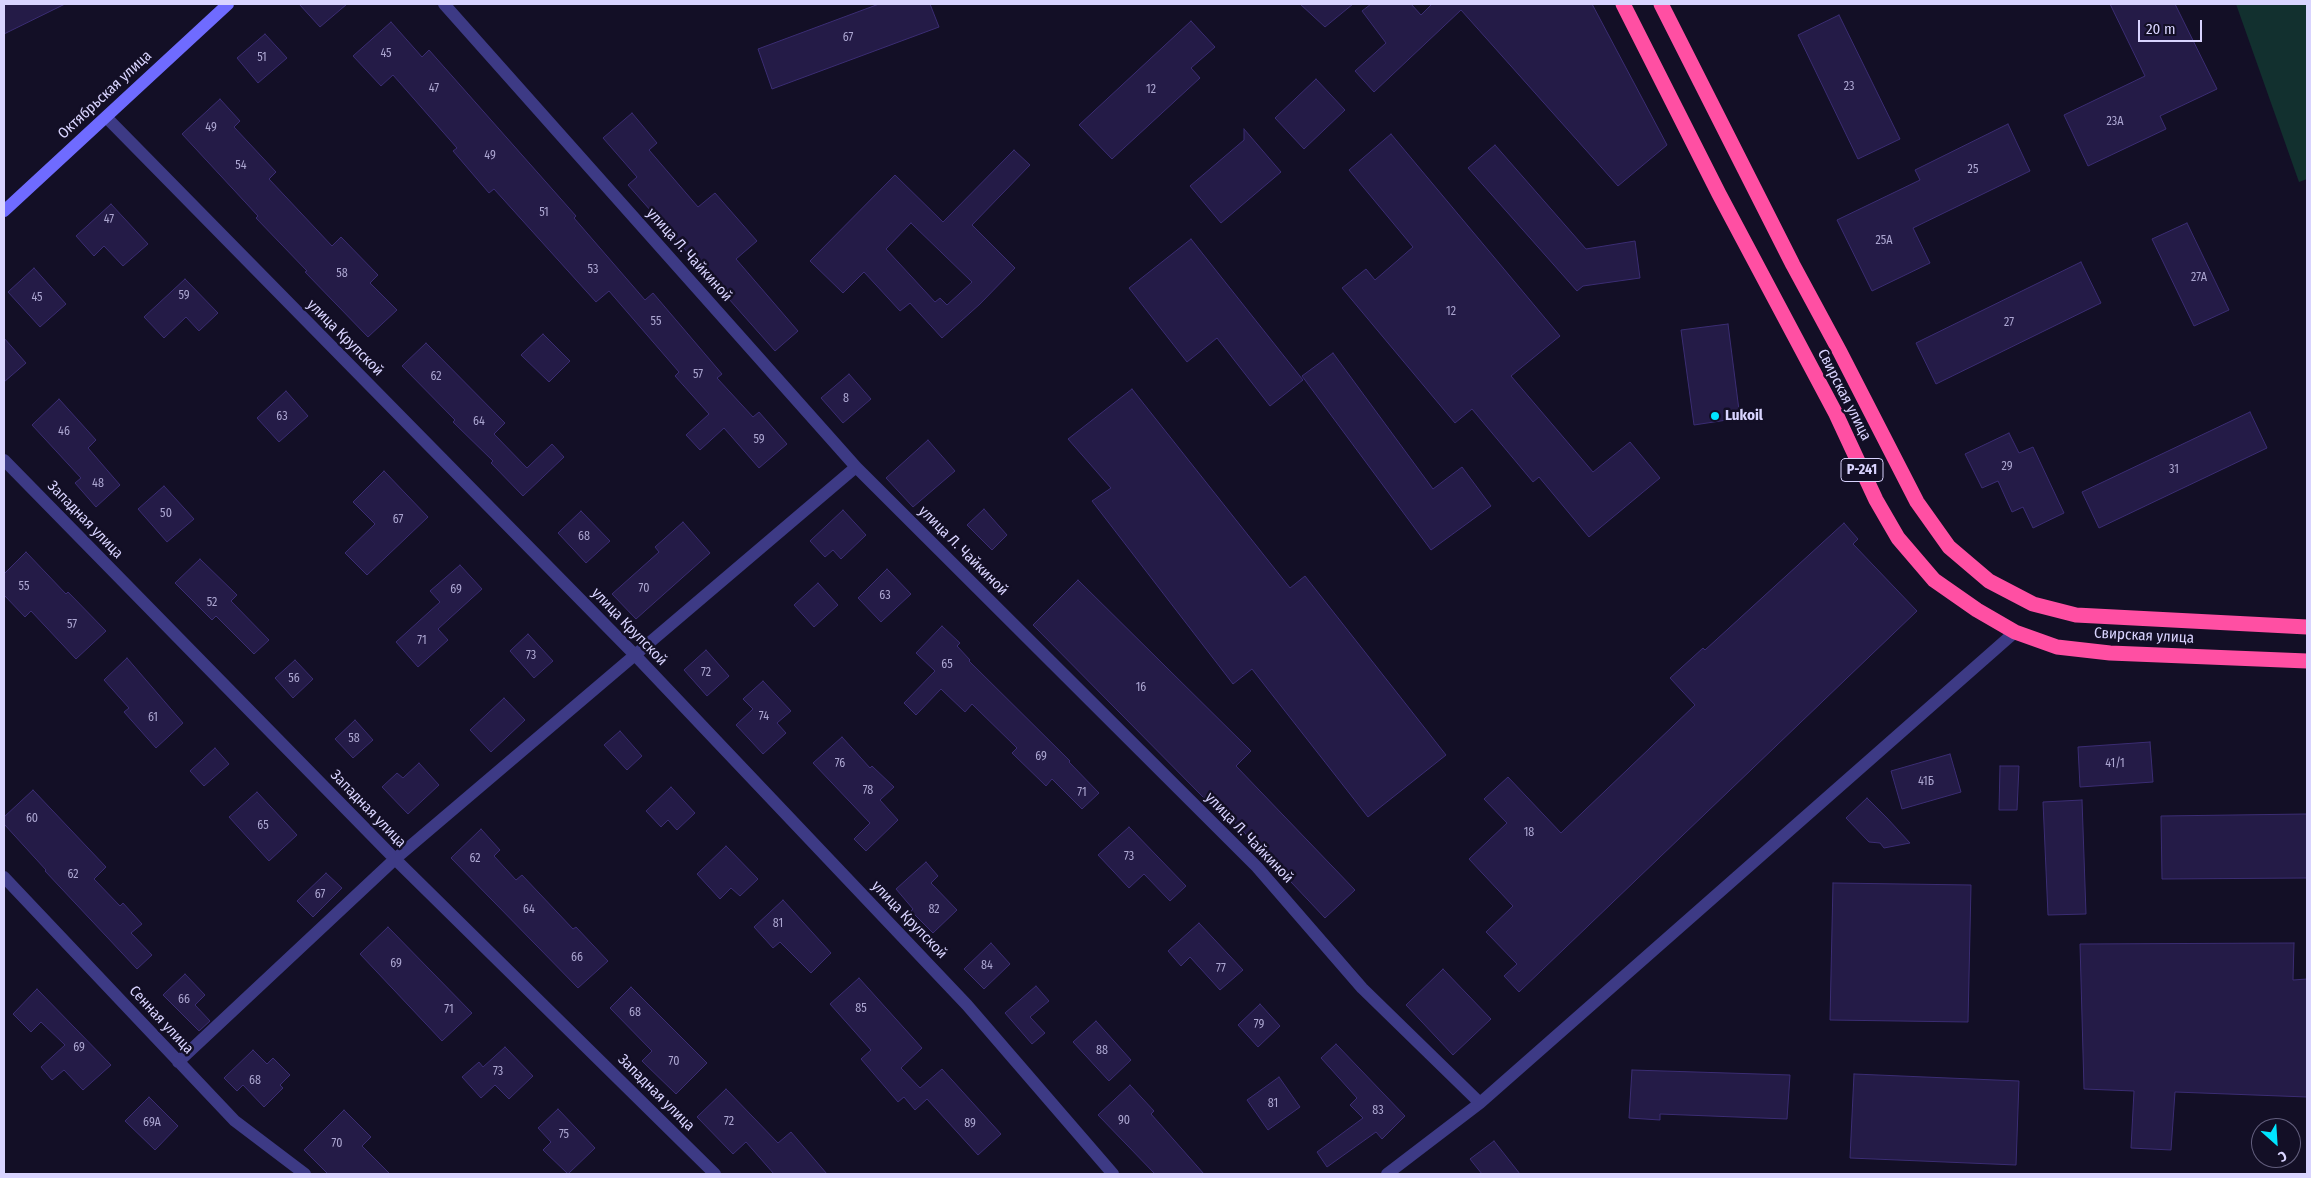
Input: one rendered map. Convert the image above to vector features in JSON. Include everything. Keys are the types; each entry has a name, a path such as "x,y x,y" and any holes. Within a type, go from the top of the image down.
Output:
{"highway":[{"name":"Свирская улица","path":"1623,4 1718,194 1836,414 1876,500 1898,538 1934,580 1977,610 2015,632 2057,647 2110,653 2307,661"},
{"name":"Свирская улица","path":"1661,4 1792,265 1840,352 1912,494 1948,547 1989,582 2033,604 2076,615 2307,627"}],"main road":[{"name":"Октябрьская улица","path":"4,211 228,4"}],"street":[{"name":"улица Л. Чайкиной","path":"444,4 856,467 1257,867 1362,988 1480,1102"},
{"name":"улица Крупской","path":"106,117 634,654 967,1005 1113,1174"},
{"name":"Западная улица","path":"4,460 395,859 715,1174"},
{"path":"178,1062 395,859 856,467"},
{"path":"1387,1174 1480,1102 2015,632"},
{"name":"Сенная улица","path":"4,877 235,1121 305,1174"}],"green space":[{"path":"2236,4 2307,4 2307,179 2299,182"}],"building":[{"path":"4,4 65,4 4,34"},
{"path":"299,4 347,4 320,27"},
{"path":"879,4 930,4 939,27 772,89 758,49"},
{"path":"1300,4 1353,4 1325,27"},
{"path":"1371,4 1411,4 1421,15 1432,4 1592,4 1667,145 1618,186 1461,10 1374,92 1355,71 1386,43 1362,11"},
{"path":"2110,4 2175,4 2217,89 2160,116 2166,129 2088,166 2064,115 2145,76"},
{"path":"1839,15 1900,139 1858,159 1798,35"},
{"path":"1191,21 1215,47 1191,68 1200,78 1112,159 1079,125"},
{"path":"391,22 422,57 429,50 576,216 574,218 645,300 653,293 722,374 717,378 753,417 759,412 787,444 759,468 724,428 700,450 686,435 709,414 675,376 679,372 609,291 596,302 494,189 489,193 453,151 457,148 393,75 381,86 353,56"},
{"path":"265,34 287,58 258,83 237,58"},
{"path":"1316,79 1345,110 1304,149 1275,118"},
{"path":"220,99 240,121 234,127 276,172 269,179 332,246 341,237 378,275 370,283 397,310 368,337 305,272 307,271 256,218 258,216 182,134"},
{"path":"632,113 657,143 649,150 698,207 715,193 757,241 736,259 798,331 775,351 628,185 637,177 603,138"},
{"path":"2008,124 2030,171 1913,228 1930,263 1872,291 1837,220 1920,180 1915,170"},
{"path":"1244,129 1281,172 1221,223 1190,186 1244,140"},
{"path":"1391,134 1560,336 1511,376 1593,472 1630,442 1660,478 1589,537 1539,477 1533,482 1472,409 1455,423 1342,288 1366,269 1375,280 1413,247 1349,170"},
{"path":"1495,145 1586,249 1635,241 1640,278 1583,286 1577,291 1468,168"},
{"path":"1014,150 1030,165 972,225 1015,268 980,304 942,338 910,303 900,311 864,272 843,293 810,261 895,175 943,222","holes":["911,223 972,282 947,305 940,298 935,302 886,249"]},
{"path":"111,204 148,244 123,266 104,246 94,256 76,236"},
{"path":"2187,223 2229,310 2194,326 2152,239"},
{"path":"1191,239 1303,380 1270,406 1217,338 1187,362 1129,288"},
{"path":"2081,262 2101,303 1936,384 1916,343"},
{"path":"34,268 66,304 40,327 8,292"},
{"path":"185,279 218,313 199,331 186,317 164,338 144,317"},
{"path":"1728,324 1740,418 1694,425 1681,330"},
{"path":"543,334 570,361 549,382 521,355"},
{"path":"4,338 26,363 4,382"},
{"path":"426,343 505,423 494,434 527,468 552,444 564,457 523,496 491,463 493,461 453,422 455,420 402,366"},
{"path":"1333,353 1433,489 1462,467 1491,506 1431,550 1302,376"},
{"path":"849,374 871,399 843,423 821,398"},
{"path":"1132,389 1290,588 1305,576 1446,755 1368,817 1252,669 1233,684 1092,501 1111,488 1068,439"},
{"path":"286,391 308,416 279,442 257,418"},
{"path":"59,399 96,440 88,448 120,485 96,507 75,483 81,478 32,425"},
{"path":"2250,412 2267,448 2099,528 2082,492"},
{"path":"2009,433 2019,453 2033,447 2064,513 2033,528 2023,507 2012,512 1998,481 1982,488 1965,454"},
{"path":"928,440 955,471 913,507 886,478"},
{"path":"384,471 428,517 367,575 345,553 375,524 353,502"},
{"path":"164,486 194,519 167,542 138,509"},
{"path":"984,509 1007,535 992,550 967,525"},
{"path":"843,510 866,535 841,559 833,550 825,557 810,541"},
{"path":"581,511 610,541 586,563 558,533"},
{"path":"683,522 710,553 636,619 612,594 659,552 655,547"},
{"path":"1844,523 1858,539 1853,544 1917,611 1519,992 1504,976 1517,964 1486,932 1513,906 1469,859 1507,823 1484,799 1508,777 1561,833 1695,705 1670,678 1703,648 1705,650"},
{"path":"26,552 66,594 68,592 106,631 76,659 31,611 25,617 4,595 4,574"},
{"path":"200,559 237,595 231,601 269,640 254,654 216,616 212,620 175,583"},
{"path":"460,565 482,589 438,629 448,640 418,667 396,642 440,602 430,591"},
{"path":"887,569 911,594 881,622 858,598"},
{"path":"1078,580 1251,751 1236,766 1355,890 1325,918 1208,794 1204,798 1033,625"},
{"path":"818,583 838,605 814,627 794,605"},
{"path":"942,626 960,643 957,646 969,661 1070,761 1099,793 1082,809 1052,779 1046,786 1012,753 1017,748 972,704 965,712 941,689 916,715 904,703 935,671 916,653"},
{"path":"528,634 553,661 534,678 510,651"},
{"path":"706,650 729,676 707,696 684,670"},
{"path":"127,658 183,723 156,748 124,712 129,708 104,680"},
{"path":"295,660 313,679 293,698 275,678"},
{"path":"763,681 791,711 777,723 786,733 763,754 736,725 753,709 743,699"},
{"path":"504,698 525,720 491,752 470,730"},
{"path":"355,720 373,740 353,758 335,739"},
{"path":"620,731 642,756 627,770 604,745"},
{"path":"842,737 870,768 872,766 894,787 880,800 898,820 866,851 854,839 870,823 813,763"},
{"path":"2150,742 2153,782 2080,787 2078,747"},
{"path":"215,748 229,764 204,786 190,771"},
{"path":"1950,754 1961,792 1902,809 1891,771"},
{"path":"419,763 439,785 408,814 382,787 397,773 403,778"},
{"path":"2000,766 2019,766 2017,810 1999,810"},
{"path":"671,787 695,813 677,830 668,820 661,827 646,811"},
{"path":"33,790 106,867 94,879 120,906 123,903 142,924 131,933 152,955 137,969 45,871 4,824 4,817"},
{"path":"257,792 297,835 269,861 229,817"},
{"path":"1867,798 1910,843 1884,848 1880,843 1869,842 1846,818"},
{"path":"2082,800 2086,914 2048,915 2043,802"},
{"path":"2307,814 2307,878 2162,879 2161,816"},
{"path":"1129,827 1186,886 1170,901 1144,874 1129,888 1098,855"},
{"path":"481,829 500,850 494,856 516,880 522,875 573,929 576,927 608,961 578,988 451,858"},
{"path":"726,846 758,879 740,896 731,888 720,899 697,874"},
{"path":"926,862 938,876 931,883 957,910 933,933 911,911 913,909 896,889"},
{"path":"326,873 342,888 313,917 297,901"},
{"path":"1833,883 1971,885 1968,1022 1830,1020"},
{"path":"783,900 831,953 811,973 780,942 773,948 754,927"},
{"path":"1199,923 1243,970 1220,990 1190,957 1181,966 1168,951"},
{"path":"388,927 472,1013 442,1041 360,954"},
{"path":"991,943 1010,964 984,989 964,969"},
{"path":"2294,943 2293,980 2307,979 2307,1097 2175,1092 2171,1150 2131,1148 2134,1091 2084,1089 2080,944"},
{"path":"1443,969 1491,1019 1453,1055 1406,1005"},
{"path":"185,974 205,995 195,1005 210,1021 199,1031 163,995"},
{"path":"859,978 922,1048 901,1068 920,1088 942,1069 1001,1134 978,1155 927,1099 915,1110 904,1097 898,1102 861,1059 871,1050 830,1004"},
{"path":"1036,986 1049,1001 1030,1017 1045,1033 1032,1044 1005,1013"},
{"path":"631,987 707,1063 676,1094 642,1061 652,1051 610,1008"},
{"path":"37,989 111,1065 83,1090 64,1070 52,1080 41,1067 65,1045 41,1022 31,1032 13,1014"},
{"path":"1260,1004 1280,1026 1258,1047 1238,1025"},
{"path":"1096,1021 1131,1060 1109,1081 1073,1042"},
{"path":"1336,1044 1405,1116 1382,1139 1376,1132 1327,1167 1317,1152 1363,1118 1350,1105 1357,1098 1321,1058"},
{"path":"505,1047 533,1076 509,1099 495,1085 481,1098 462,1077 479,1062 483,1067"},
{"path":"253,1050 267,1064 273,1058 290,1075 280,1085 283,1088 264,1107 243,1085 237,1091 224,1078"},
{"path":"1632,1070 1790,1075 1787,1119 1660,1114 1660,1120 1629,1118"},
{"path":"1854,1074 2019,1081 2016,1165 1850,1158"},
{"path":"1279,1077 1300,1107 1268,1130 1247,1100"},
{"path":"1130,1085 1154,1111 1151,1114 1204,1174 1155,1174 1098,1115"},
{"path":"726,1089 778,1143 791,1132 827,1174 774,1174 746,1142 733,1154 697,1117"},
{"path":"149,1097 178,1126 155,1150 125,1121"},
{"path":"558,1109 595,1148 568,1174 543,1150 551,1142 538,1128"},
{"path":"344,1110 371,1137 362,1146 390,1174 328,1174 304,1150"},
{"path":"1494,1141 1520,1174 1482,1174 1470,1159"}],"place":[{"name":"Lukoil","path":"1715,416"}]}
